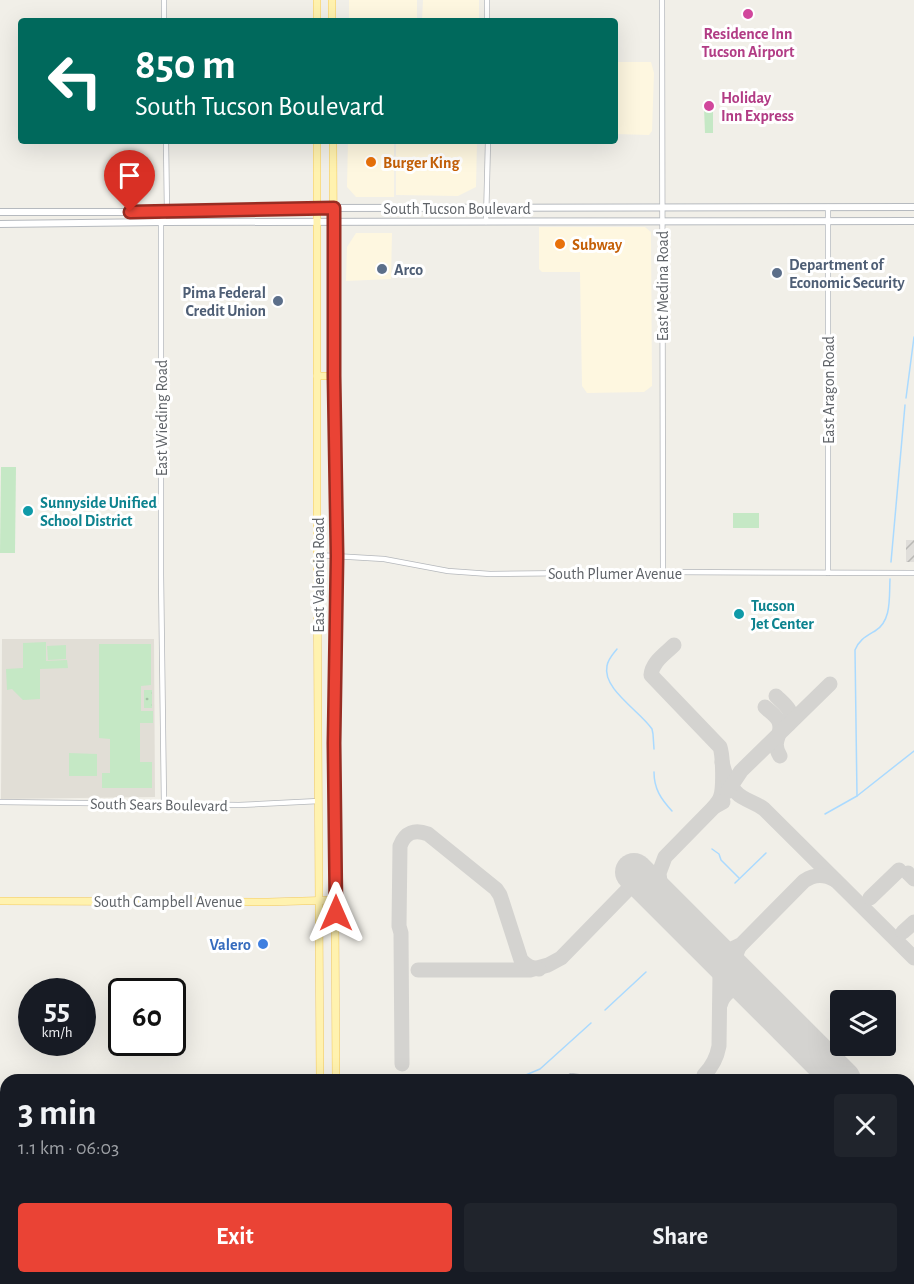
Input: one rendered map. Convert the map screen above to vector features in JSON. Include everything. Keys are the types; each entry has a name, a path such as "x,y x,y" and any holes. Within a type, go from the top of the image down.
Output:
{"main road":[{"path":"317,0 317,18"},
{"path":"332,0 332,18"},
{"name":"East Valencia Road","path":"317,144 320,1074"},
{"name":"East Valencia Road","path":"333,144 337,556 334,743 336,1074"},
{"name":"South Tucson Boulevard","path":"0,212 486,207 914,207"},
{"name":"South Tucson Boulevard","path":"0,224 914,221"},
{"path":"317,376 334,376"},
{"name":"South Campbell Avenue","path":"0,901 336,900"},
{"path":"320,1067 336,1067"}],"street":[{"path":"164,0 164,18"},
{"path":"487,0 487,18"},
{"name":"East Medina Road","path":"662,0 663,572"},
{"name":"East Wieding Road","path":"164,804 161,575 161,222 166,212 166,144"},
{"path":"486,222 488,144"},
{"name":"East Aragon Road","path":"828,207 828,573"},
{"name":"South Plumer Avenue","path":"317,555 384,559 448,571 490,574 914,573"},
{"name":"South Sears Boulevard","path":"0,802 239,805 319,801"}],"shaded area":[{"path":"349,0 417,0 417,18 349,18"},
{"path":"423,0 479,0 479,18 422,18"},
{"path":"618,62 651,62 654,73 652,131 649,135 618,134"},
{"path":"348,144 394,144 394,197 356,197 347,187"},
{"path":"396,144 477,144 476,187 458,196 396,195"},
{"path":"539,227 645,227 651,232 652,386 644,392 587,393 582,386 580,272 542,272 539,269"},
{"path":"356,233 392,233 391,279 346,281 347,247"},
{"path":"906,540 914,540 914,562 906,562"},
{"path":"2,639 154,639 155,797 1,799"}],"green space":[{"path":"704,108 713,108 713,133 705,133"},
{"path":"1,467 16,467 15,553 0,553"},
{"path":"733,513 759,513 759,528 733,528"},
{"path":"46,642 46,661 67,660 68,668 40,669 40,699 23,700 12,689 7,690 6,669 23,668 23,643"},
{"path":"99,644 151,644 151,685 141,686 141,711 153,711 153,723 140,723 140,762 152,762 152,788 102,788 102,773 110,773 110,739 99,738"},
{"path":"66,645 66,659 48,660 47,646"},
{"path":"144,690 152,690 152,708 144,708"},
{"path":"69,753 97,754 97,776 69,776"}],"waterway":[{"path":"906,398 914,337"},
{"path":"891,562 905,405"},
{"path":"857,796 855,650 860,641 880,627 887,615 890,579"},
{"path":"617,649 608,661 607,675 616,691 652,729 654,749"},
{"path":"825,814 857,796 914,751"},
{"path":"654,772 655,784 659,793 672,811"},
{"path":"712,849 739,878"},
{"path":"735,883 766,853"},
{"path":"605,1010 646,972"},
{"path":"528,1074 540,1069 591,1023"}],"taxiway":[{"path":"674,645 656,662 651,675 720,747 722,788 720,799 714,807"},
{"path":"727,792 741,771 830,684"},
{"path":"776,696 790,712 789,724"},
{"path":"765,707 779,722 780,731 776,746 780,756"},
{"path":"722,762 726,777 734,790 764,809 914,958"},
{"path":"662,899 659,873 665,857 714,807 723,802"},
{"path":"402,1064 400,846 408,835 415,832 428,834 496,889 521,960 539,969"},
{"path":"870,898 899,870"},
{"path":"908,873 914,879"},
{"path":"705,1074 714,1062 719,1046 720,973 724,962 804,881 820,876 835,880"},
{"path":"418,970 530,970 548,965 561,958 640,877"},
{"path":"903,932 914,922"},
{"path":"709,947 724,950 738,946"},
{"path":"739,947 736,963 741,978"},
{"path":"720,1005 726,994 733,989 741,987 755,993"}],"runway":[{"path":"634,872 836,1074"}],"place":[{"name":"Residence Inn Tucson Airport","path":"748,14"},
{"name":"Holiday Inn Express","path":"709,106"},
{"name":"Burger King","path":"371,162"},
{"name":"Subway","path":"560,244"},
{"name":"Arco","path":"382,269"},
{"name":"Department of Economic Security","path":"777,273"},
{"name":"Pima Federal Credit Union","path":"278,301"},
{"name":"Sunnyside Unified School District","path":"28,511"},
{"name":"Tucson Jet Center","path":"739,614"},
{"name":"Valero","path":"263,944"}],"route":[{"path":"130,212 334,208 337,556 334,743 336,913"}]}
